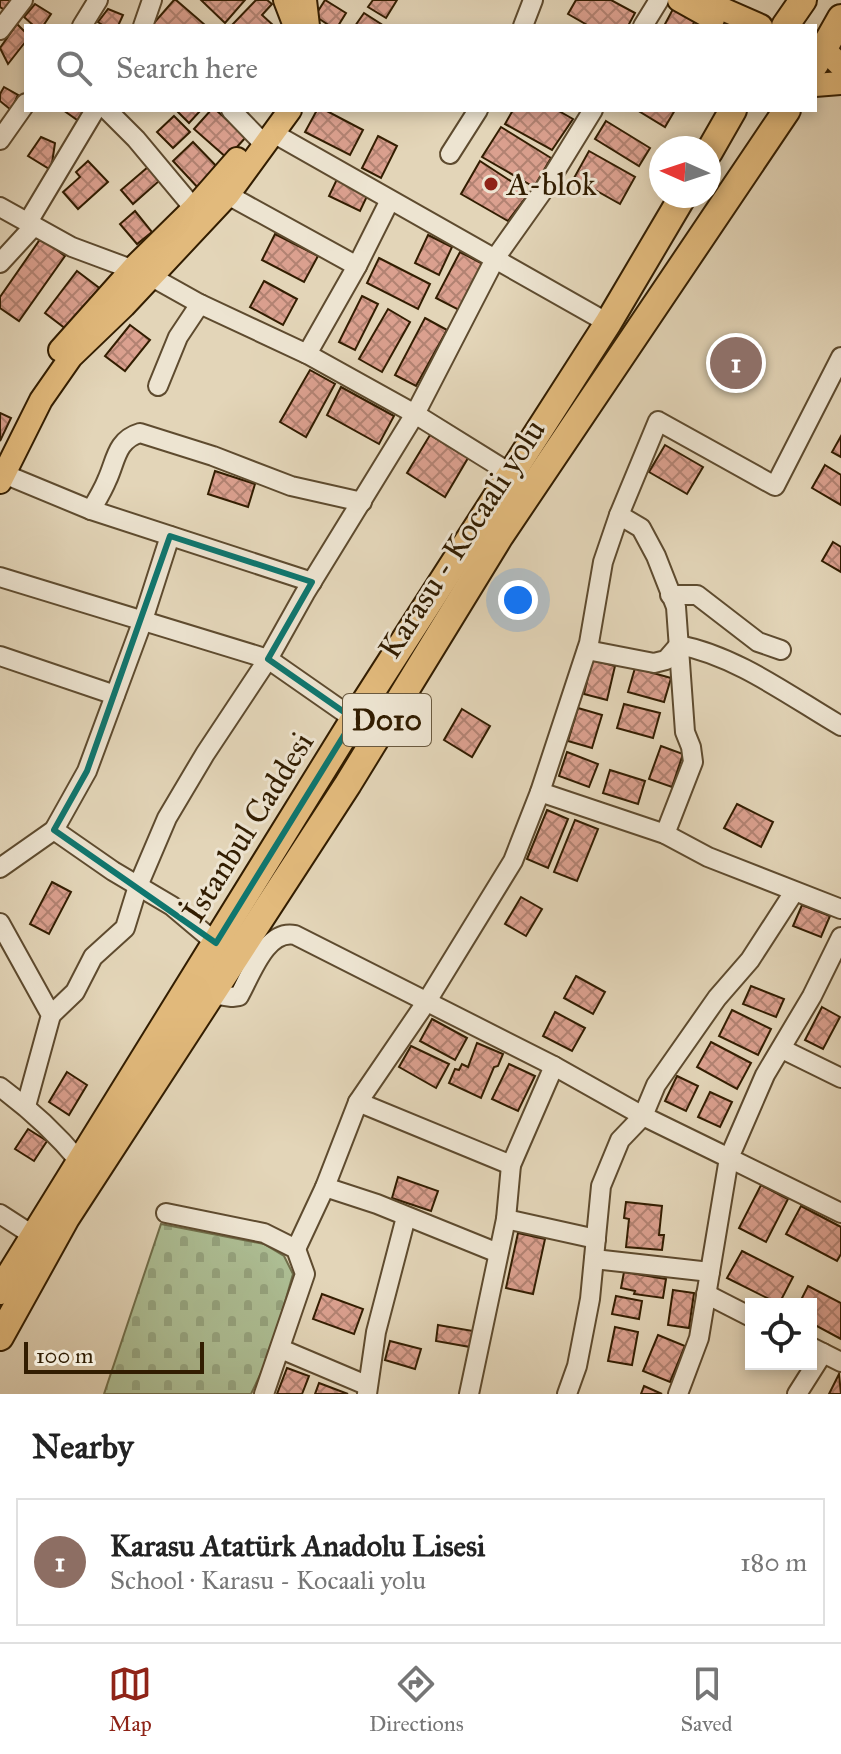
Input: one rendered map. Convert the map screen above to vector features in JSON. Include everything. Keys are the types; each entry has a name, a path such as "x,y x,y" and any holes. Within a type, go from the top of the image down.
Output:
{"highway":[{"path":"786,24 803,0"},
{"path":"824,56 841,18"},
{"path":"718,136 732,112"},
{"name":"Karasu - Kocaali yolu","path":"0,1337 66,1218 348,784 500,536 786,112"},
{"name":"İstanbul Caddesi","path":"0,1291 354,719 608,323 676,208"}],"main road":[{"path":"285,0 294,24"},
{"path":"305,0 308,24"},
{"path":"679,0 721,24"},
{"path":"702,0 756,24"},
{"path":"817,85 841,83"},
{"path":"199,214 228,195 265,138 273,112"},
{"path":"1,470 41,400 71,357 141,273 199,214 223,177 288,112"}],"street":[{"path":"0,30 23,0"},
{"path":"83,24 98,0"},
{"path":"144,24 152,0"},
{"path":"524,24 533,0"},
{"path":"644,24 659,0"},
{"path":"0,140 24,106"},
{"path":"0,263 31,224 94,112"},
{"path":"109,112 199,214"},
{"path":"233,112 265,138 496,257 608,323"},
{"path":"450,154 477,112"},
{"path":"26,1106 51,1015 75,992 93,957 125,928 138,886 167,818 268,659 415,414 496,257 545,188 592,112"},
{"path":"228,195 357,266"},
{"path":"307,354 390,200"},
{"path":"0,207 72,247 141,273 307,354 415,414 510,473"},
{"path":"158,386 178,337 200,304"},
{"path":"296,1249 325,1187 358,1102 427,1001 513,861 540,792 587,650 603,562 658,421 775,486 841,357"},
{"path":"91,510 109,477 117,451 131,436 140,433 213,456 291,486 362,502"},
{"path":"1,470 91,510 312,582"},
{"path":"619,515 641,528 676,607 685,732 693,762 665,834"},
{"path":"0,868 54,830 87,771 143,620 170,536"},
{"path":"0,577 268,659 354,719"},
{"path":"670,595 697,595 758,642 781,650"},
{"path":"587,650 654,663 666,660 679,645"},
{"path":"679,645 698,649 742,669 841,726"},
{"path":"0,656 115,695"},
{"path":"540,792 665,834 708,857 841,909"},
{"path":"54,830 172,906 216,943"},
{"path":"567,1394 577,1366 590,1299 601,1186 620,1140 643,1116 656,1085 717,998 750,960 794,892"},
{"path":"0,923 51,1015"},
{"path":"212,994 239,996 264,951 276,937 285,933 295,935 554,1066 643,1116 841,1213"},
{"path":"678,1394 699,1338 729,1158 765,1075 812,996 841,937"},
{"path":"782,1049 841,1078"},
{"path":"469,1394 506,1219 511,1165 554,1066"},
{"path":"0,1087 59,1136 80,1162"},
{"path":"358,1102 511,1165"},
{"path":"325,1187 377,1204 498,1253"},
{"path":"166,1213 264,1233 296,1249 305,1274 264,1394"},
{"path":"0,1214 34,1236"},
{"path":"281,1349 366,1389 376,1332 406,1217"},
{"path":"506,1219 596,1239"},
{"path":"594,1259 710,1272"},
{"path":"706,1294 745,1314"},
{"path":"817,1350 841,1362"},
{"path":"797,1394 808,1370"}],"highlighted area":[{"path":"170,536 312,582 268,659 354,719 216,943 54,830 87,771"}],"green space":[{"path":"161,1224 264,1244 284,1256 293,1274 270,1354 251,1394 104,1394"}],"building":[{"path":"0,0 18,0 8,12 0,7"},
{"path":"176,0 204,24 153,24"},
{"path":"201,0 245,0 225,23"},
{"path":"256,0 267,0 272,4 262,15 272,24 233,24"},
{"path":"325,0 346,13 339,24 327,24 315,16"},
{"path":"373,0 397,0 386,18 368,7"},
{"path":"576,0 611,0 635,13 629,24 586,24 568,14"},
{"path":"35,4 51,14 44,24 32,24 24,17"},
{"path":"108,9 123,15 119,24 98,22"},
{"path":"673,9 695,21 693,24 665,24"},
{"path":"364,13 381,24 356,24"},
{"path":"17,24 24,31 24,44 8,64 0,48"},
{"path":"4,87 18,95 11,110 0,101"},
{"path":"66,112 85,112 80,122"},
{"path":"178,112 199,112 189,123"},
{"path":"209,112 218,112 246,137 227,158 194,129"},
{"path":"316,112 329,112 363,130 350,155 305,132"},
{"path":"512,112 561,112 573,119 552,150 505,124"},
{"path":"640,112 674,112 665,127"},
{"path":"174,116 190,132 173,148 157,132"},
{"path":"606,121 649,150 639,166 595,139"},
{"path":"501,127 551,158 534,187 482,157"},
{"path":"378,136 397,146 381,178 362,168"},
{"path":"41,137 55,143 51,170 28,156"},
{"path":"193,142 222,172 201,191 173,161"},
{"path":"589,151 635,177 620,204 574,178"},
{"path":"88,161 108,182 78,209 63,192 80,177 76,172"},
{"name":"A-blok","path":"480,161 529,193 508,221 461,194"},
{"path":"148,167 159,181 133,204 121,190"},
{"path":"338,177 369,192 360,211 329,196"},
{"path":"135,211 152,232 137,244 120,224"},
{"path":"275,234 318,256 304,282 262,260"},
{"path":"428,235 452,247 439,275 415,263"},
{"path":"41,238 65,256 19,321 0,308 0,297"},
{"path":"460,252 483,264 459,310 436,298"},
{"path":"379,258 430,284 418,309 367,283"},
{"path":"77,271 102,290 70,332 45,313"},
{"path":"264,281 297,299 283,325 250,307"},
{"path":"362,296 378,304 355,350 339,342"},
{"path":"388,309 410,322 382,372 359,359"},
{"path":"425,318 447,330 416,386 395,375"},
{"path":"130,325 150,340 125,371 105,356"},
{"path":"310,370 335,384 306,437 280,422"},
{"path":"341,387 394,416 379,444 327,415"},
{"path":"0,413 11,418 0,441"},
{"path":"430,435 468,458 445,497 407,473"},
{"path":"841,436 841,457 832,452"},
{"path":"665,445 703,467 687,494 649,472"},
{"path":"825,465 841,475 841,505 812,488"},
{"path":"215,471 255,484 248,507 208,494"},
{"path":"833,542 841,547 841,572 822,561"},
{"path":"592,660 615,666 607,700 584,694"},
{"path":"635,668 671,678 664,702 628,692"},
{"path":"624,704 660,713 653,738 617,728"},
{"path":"578,708 602,715 592,748 568,741"},
{"path":"462,709 490,726 472,757 444,740"},
{"path":"661,746 683,754 672,787 649,779"},
{"path":"567,752 598,764 589,787 559,776"},
{"path":"610,770 645,781 638,804 603,793"},
{"path":"737,804 773,822 761,847 724,828"},
{"path":"547,810 568,819 548,868 527,859"},
{"path":"575,820 598,829 577,881 554,872"},
{"path":"52,882 71,892 49,934 30,924"},
{"path":"521,897 542,909 526,936 505,924"},
{"path":"802,905 830,916 821,937 793,926"},
{"path":"576,976 605,992 593,1014 564,998"},
{"path":"751,986 784,999 776,1017 743,1004"},
{"path":"822,1007 840,1017 823,1049 805,1040"},
{"path":"732,1010 771,1029 758,1055 719,1036"},
{"path":"555,1012 585,1028 572,1051 543,1036"},
{"path":"432,1019 467,1038 455,1060 420,1041"},
{"path":"711,1042 751,1063 737,1089 697,1067"},
{"path":"477,1043 503,1054 481,1098 449,1083 455,1069 459,1070 462,1064 468,1067"},
{"path":"411,1046 449,1064 436,1088 399,1067"},
{"path":"509,1064 535,1076 518,1111 492,1099"},
{"path":"67,1072 87,1085 69,1115 49,1102"},
{"path":"677,1076 698,1086 686,1111 665,1101"},
{"path":"710,1092 732,1102 720,1127 698,1117"},
{"path":"28,1129 47,1141 34,1161 15,1149"},
{"path":"398,1177 438,1191 431,1211 392,1198"},
{"path":"761,1185 788,1199 766,1242 739,1228"},
{"path":"626,1202 662,1206 659,1235 664,1235 662,1250 626,1247 629,1219 624,1218"},
{"path":"801,1206 841,1227 841,1254 837,1261 786,1234"},
{"path":"518,1233 545,1239 533,1294 506,1288"},
{"path":"742,1251 793,1277 782,1298 767,1298 727,1278"},
{"path":"624,1272 666,1279 663,1298 634,1294 635,1291 621,1288"},
{"path":"808,1286 841,1303 841,1339 817,1326 817,1298 802,1298"},
{"path":"673,1290 694,1293 689,1328 668,1325"},
{"path":"322,1294 363,1309 354,1334 313,1319"},
{"path":"616,1296 642,1301 639,1319 612,1314"},
{"path":"438,1325 473,1331 470,1347 436,1341"},
{"path":"615,1327 638,1332 632,1365 608,1361"},
{"path":"658,1335 685,1346 670,1382 643,1371"},
{"path":"390,1341 421,1349 415,1369 385,1360"},
{"path":"287,1368 309,1376 302,1394 277,1394"},
{"path":"839,1374 841,1394 829,1394"},
{"path":"319,1383 348,1394 315,1394"},
{"path":"644,1386 662,1394 641,1394"}],"place":[{"name":"A-blok","path":"491,184"},
{"name":"Karasu Atatürk Anadolu Lisesi","path":"736,363"}]}
